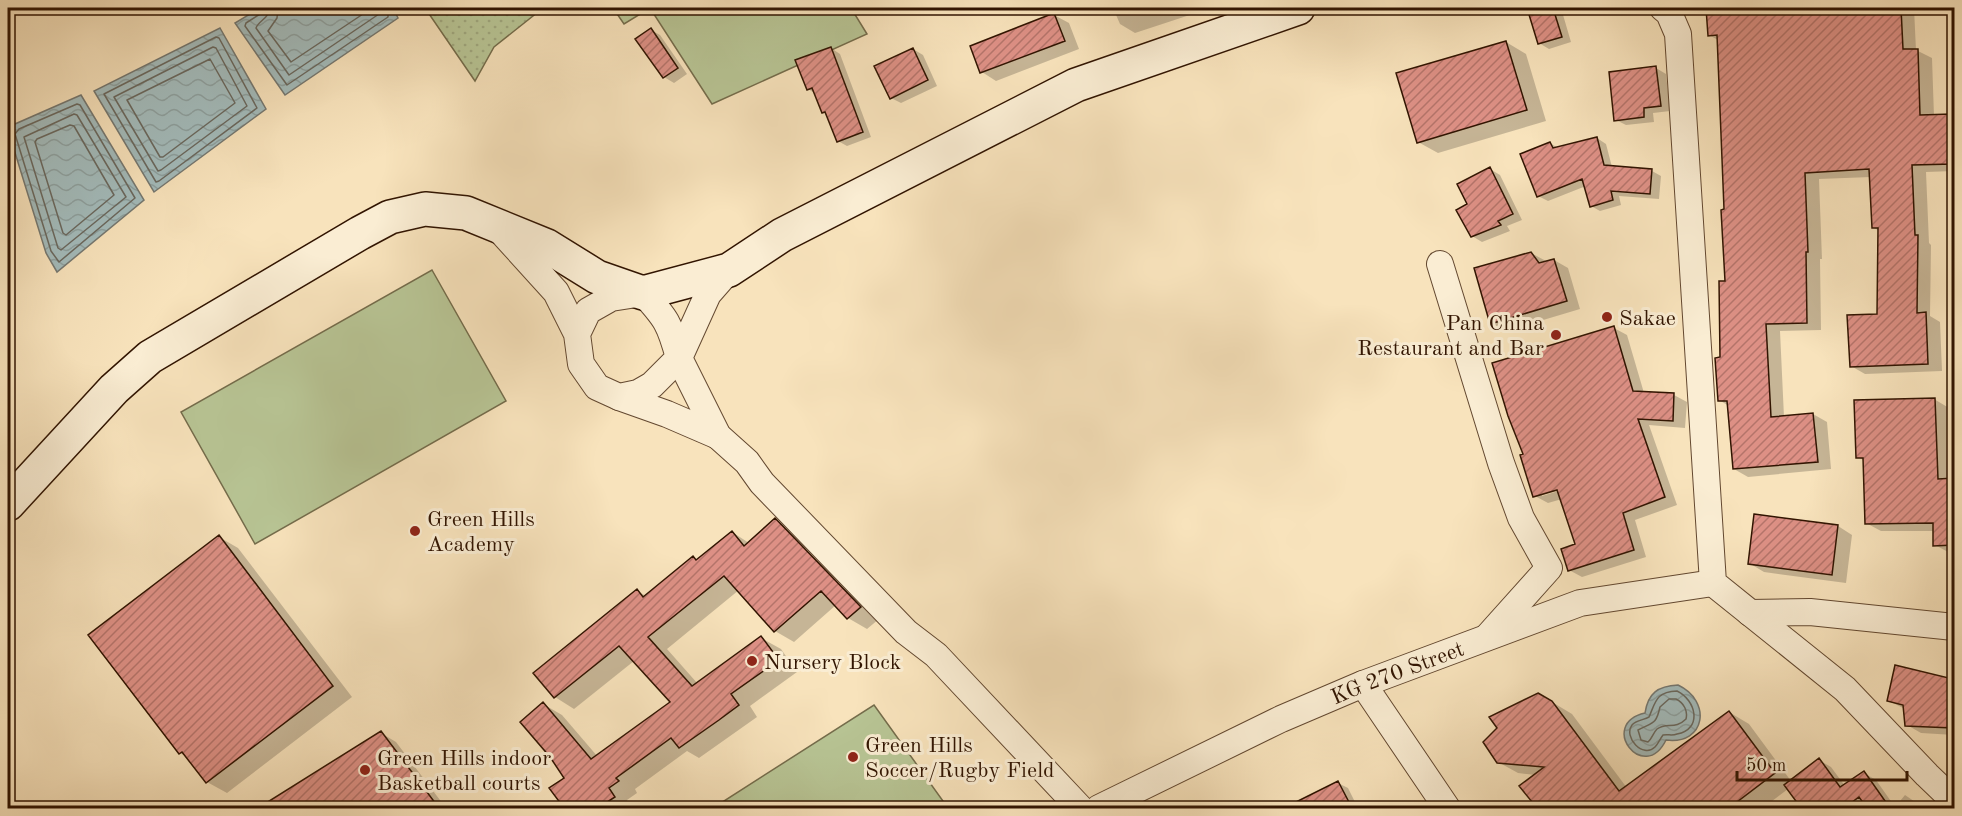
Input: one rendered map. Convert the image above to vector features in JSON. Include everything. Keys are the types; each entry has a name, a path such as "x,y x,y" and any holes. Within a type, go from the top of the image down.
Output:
{"street":[{"path":"619,397 638,393 652,385 679,358 708,294 729,270 782,235 1076,85 1301,8"},
{"path":"1663,8 1669,13 1678,34 1713,583 1845,689 1954,801"},
{"path":"8,504 114,388 150,357 360,233 390,217 425,209 466,213 547,246 597,277 643,293 664,316 673,334 679,358 718,436"},
{"path":"495,226 556,292 577,334 581,364 597,387 718,436 747,462 762,483 906,632 936,655 1080,808"},
{"path":"1440,264 1501,463 1521,518 1549,568 1486,638"},
{"path":"577,334 588,311 611,298 643,293 729,270"},
{"name":"KG 270 Street","path":"1098,808 1281,719 1363,684 1580,603 1713,583"},
{"path":"1750,613 1810,612 1954,627"},
{"path":"1363,684 1447,808"}],"green space":[{"path":"425,8 543,8 494,47 475,81"},
{"path":"613,8 650,8 624,24"},
{"path":"650,8 851,8 867,34 712,104"},
{"path":"432,270 506,401 255,544 181,412"},
{"name":"Green Hills Soccer/Rugby Field","path":"874,705 948,808 713,808"}],"water":[{"path":"260,8 393,8 398,18 285,95 235,23"},
{"path":"220,28 266,109 154,192 94,91"},
{"path":"81,95 144,200 57,272 46,253 8,130 15,124"},
{"path":"1678,685 1689,692 1696,701 1700,711 1700,720 1696,729 1690,736 1679,740 1666,740 1657,752 1647,756 1637,754 1629,748 1625,738 1625,728 1631,719 1645,713 1646,706 1655,692 1665,687"}],"building":[{"path":"1527,8 1553,8 1562,37 1538,44"},
{"path":"1706,8 1901,8 1903,49 1918,49 1920,115 1951,114 1953,164 1912,165 1915,235 1918,235 1917,313 1926,312 1928,364 1850,367 1847,315 1877,314 1878,228 1872,228 1869,169 1805,173 1808,252 1806,252 1807,323 1766,324 1771,417 1813,413 1818,462 1733,469 1727,401 1718,401 1715,358 1720,357 1719,281 1725,281 1721,210 1724,209 1717,35 1708,36"},
{"path":"1054,13 1065,41 980,73 970,46"},
{"path":"651,28 678,68 663,78 635,39"},
{"path":"1506,41 1527,110 1417,143 1396,73"},
{"path":"831,47 863,132 837,142 812,88 807,90 795,60"},
{"path":"913,48 928,80 890,99 874,66"},
{"path":"1656,66 1661,106 1644,108 1644,117 1614,121 1609,72"},
{"path":"1597,137 1604,165 1652,169 1650,194 1611,191 1613,200 1590,207 1582,179 1537,197 1520,154 1550,142 1553,148"},
{"path":"1490,167 1513,214 1498,221 1501,225 1471,237 1456,210 1467,204 1457,184"},
{"path":"1531,252 1539,263 1554,259 1567,301 1490,324 1474,268"},
{"path":"1614,326 1633,391 1674,393 1673,421 1638,419 1665,497 1623,513 1634,550 1568,571 1561,549 1575,544 1557,490 1533,497 1520,455 1523,454 1508,416 1492,363"},
{"path":"1935,398 1938,479 1954,478 1954,545 1933,546 1933,523 1865,524 1863,458 1856,458 1854,400"},
{"path":"1754,514 1838,525 1832,575 1748,564"},
{"name":"Nursery Block","path":"775,518 861,607 847,619 821,591 774,632 724,576 648,637 692,686 761,636 779,660 731,694 739,705 719,720 679,748 671,738 616,778 619,781 609,788 615,797 598,808 564,808 549,788 564,778 550,757 520,722 543,702 591,759 670,702 619,646 554,698 533,673 637,589 643,597 693,556 696,560 732,531 744,546"},
{"path":"219,535 333,686 206,783 182,752 179,754 88,635"},
{"path":"1895,665 1953,679 1953,728 1905,726 1903,705 1887,701"},
{"path":"1538,693 1552,701 1619,791 1729,711 1775,773 1729,808 1537,808 1519,786 1544,767 1497,763 1483,742 1497,728 1489,717"},
{"name":"Green Hills indoor Basketball courts","path":"381,731 439,808 258,808"},
{"path":"1819,758 1840,787 1864,771 1890,808 1867,808 1859,797 1844,808 1801,808 1784,785"},
{"path":"1338,781 1352,808 1284,808"}],"place":[{"name":"Sakae","path":"1607,317"},
{"name":"Pan China Restaurant and Bar","path":"1556,335"},
{"name":"Green Hills Academy","path":"415,531"},
{"name":"Nursery Block","path":"752,661"},
{"name":"Green Hills Soccer/Rugby Field","path":"853,757"},
{"name":"Green Hills indoor Basketball courts","path":"365,770"}]}
